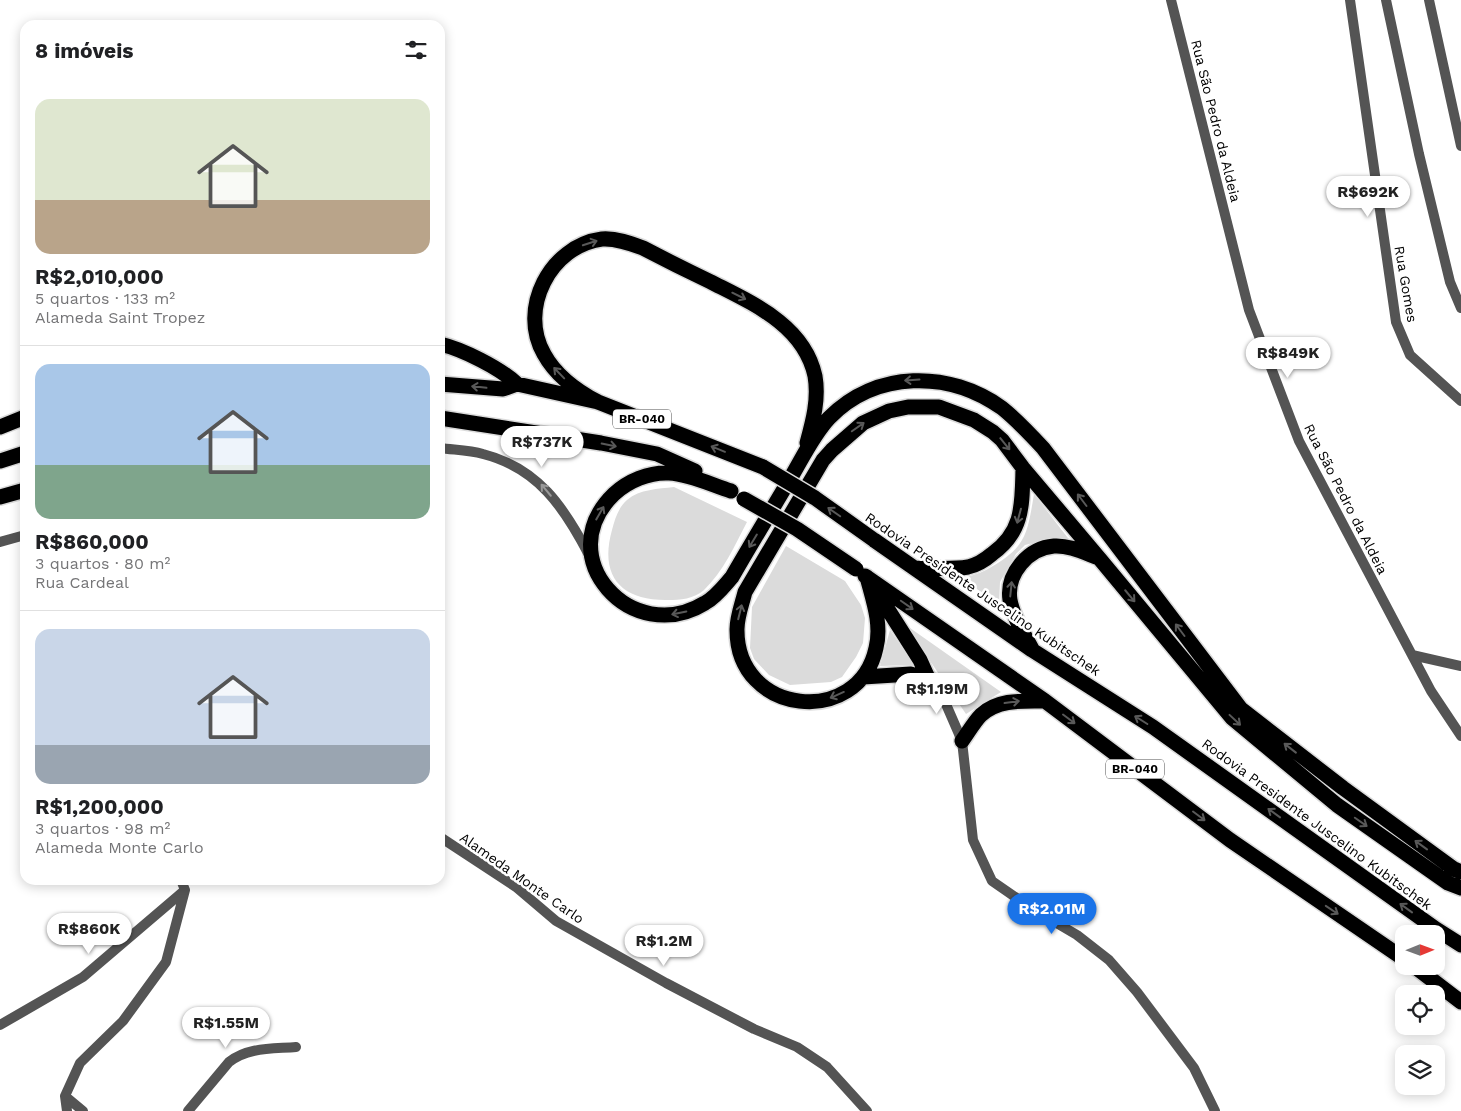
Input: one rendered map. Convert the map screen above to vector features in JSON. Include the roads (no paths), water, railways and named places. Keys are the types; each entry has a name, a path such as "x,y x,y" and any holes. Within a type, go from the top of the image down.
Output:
{"highway":[{"path":"598,402 574,387 551,364 539,345 534,316 537,296 541,286 555,267 572,251 582,245 604,239 630,243 643,248 748,301 768,313 794,335 806,353 815,376 815,413 805,454"},
{"path":"445,345 505,373 517,384"},
{"path":"738,495 671,472 650,474 619,489 602,508 592,529 590,539 591,560 602,584 625,604 647,614 670,615 696,608 712,598 732,577 822,427 846,404 865,392 888,383 913,380 937,381 966,389 991,401 1022,426 1043,448 1241,710 1342,788 1461,872"},
{"name":"Rodovia Presidente Juscelino Kubitschek","path":"445,384 503,390 517,384 598,402 763,467 815,498 1032,650 1153,728 1461,945"},
{"path":"862,573 877,616 878,633 876,650 863,677 852,688 836,697 813,702 786,699 769,692 753,679 743,660 736,628 745,592 823,460 841,440 863,423 890,411 921,406 939,407 981,424 1002,440 1023,468 1232,718 1337,805 1448,883 1461,888"},
{"path":"0,427 20,419"},
{"name":"BR-040","path":"445,419 601,443 657,454 687,467 738,495 797,529 862,573 1044,702 1230,840 1395,953"},
{"path":"0,461 20,455"},
{"path":"914,568 969,567 982,562 1005,544 1014,533 1021,512 1023,468"},
{"path":"0,497 20,491"},
{"path":"1032,650 1011,602 1010,585 1016,571 1033,553 1055,546 1072,548 1099,558"},
{"path":"862,573 920,660 928,680"},
{"path":"863,677 911,674 928,680"},
{"path":"962,741 980,716 988,710 1002,704 1018,701 1044,702"},
{"path":"1426,975 1461,1002"},
{"path":"1429,975 1461,993"}],"street":[{"name":"Rua São Pedro da Aldeia","path":"1171,0 1249,310 1298,441 1431,691 1461,736"},
{"name":"Rua Gomes","path":"1350,0 1396,322 1410,355 1461,401"},
{"path":"1386,0 1418,154 1450,282 1461,308"},
{"path":"1429,0 1461,146"},
{"path":"445,449 483,454 531,475 544,487 561,509 580,537 591,560"},
{"path":"0,542 20,536"},
{"path":"1412,655 1461,666"},
{"path":"928,680 942,696 962,741 973,840 992,881 1032,908 1077,934 1108,960 1137,992 1194,1068 1215,1111"},
{"name":"Alameda Monte Carlo","path":"445,841 516,887 556,921 675,988 754,1029 797,1047 827,1067 867,1111"},
{"path":"67,1111 65,1096 80,1063 123,1021 166,962 185,890 183,885"},
{"path":"0,1025 83,977 185,890"},
{"path":"188,1111 229,1062 244,1052 296,1047"},
{"path":"65,1096 83,1111"}]}
